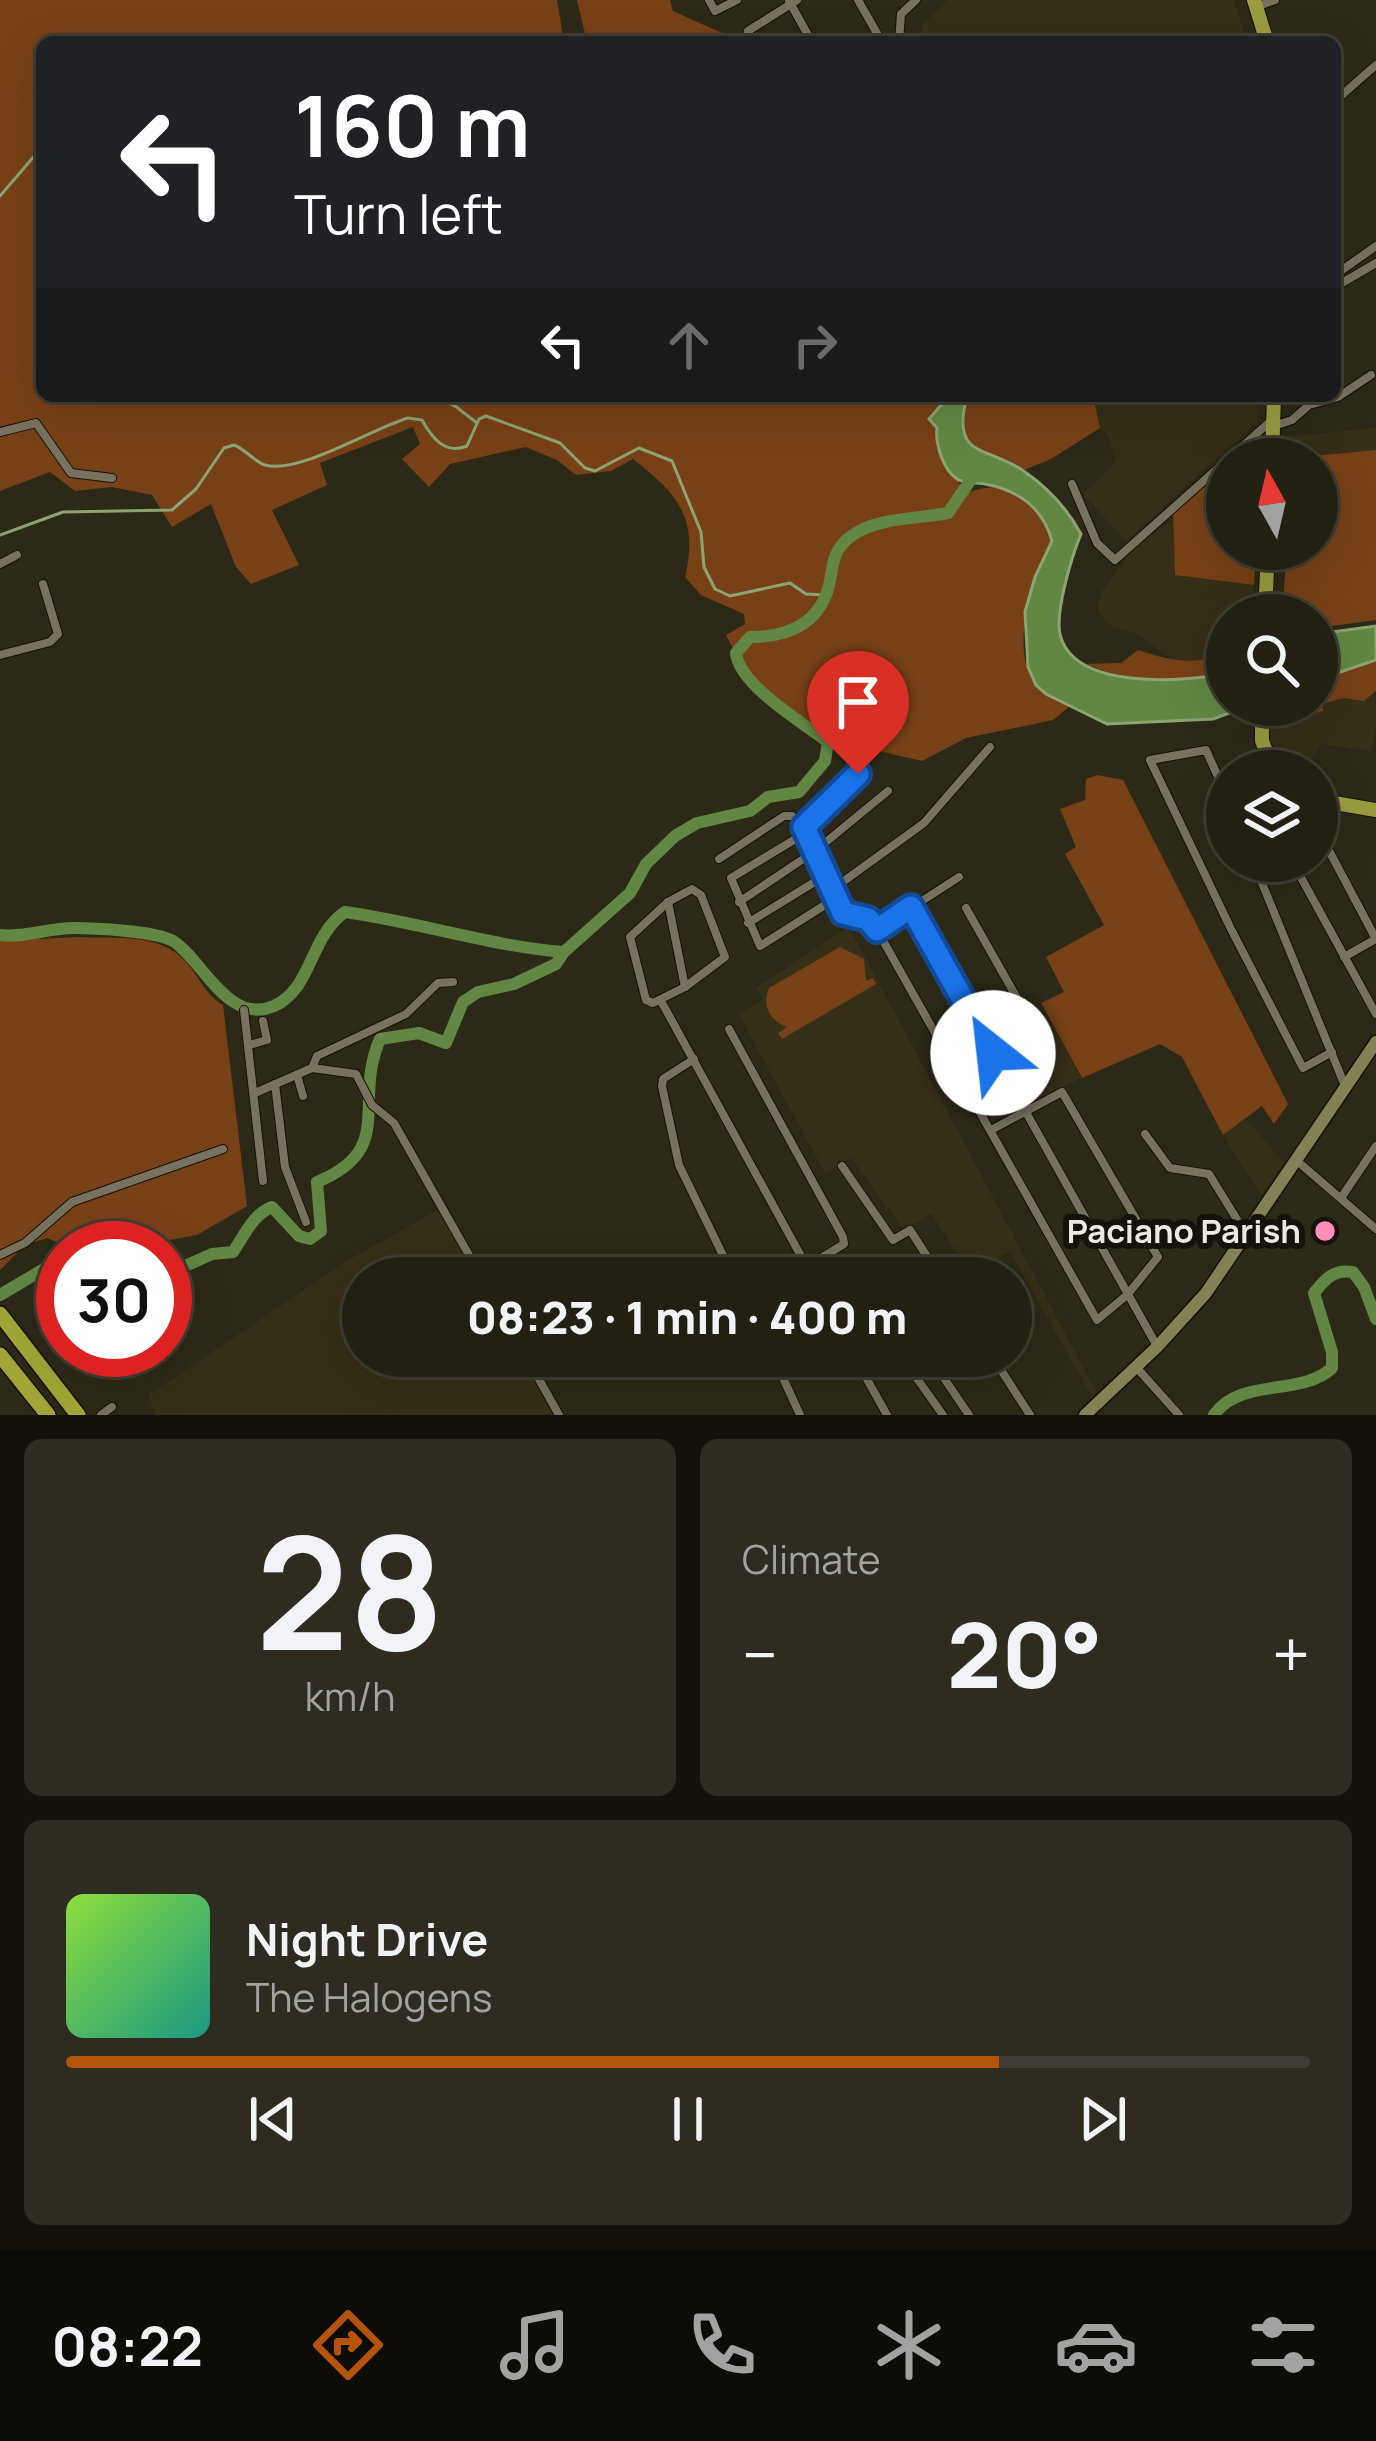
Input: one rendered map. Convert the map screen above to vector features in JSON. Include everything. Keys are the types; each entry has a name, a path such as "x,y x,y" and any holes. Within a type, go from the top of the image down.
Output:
{"highway":[{"path":"1255,4 1265,36"},
{"path":"1273,438 1274,402"},
{"path":"1338,804 1376,810"},
{"path":"0,1314 78,1415"},
{"path":"0,1355 48,1415"}],"main road":[{"path":"1085,1415 1207,1293 1376,1042"}],"street":[{"path":"709,0 716,11 737,0"},
{"path":"900,36 901,14 916,0"},
{"path":"1255,4 1275,0"},
{"path":"748,31 792,1 809,36"},
{"path":"860,1 881,36"},
{"path":"1341,96 1376,65"},
{"path":"1341,271 1376,246"},
{"path":"1341,283 1376,263"},
{"path":"1341,396 1372,375"},
{"path":"1072,484 1097,543 1115,560 1273,423 1292,420 1309,405 1321,402"},
{"path":"0,432 36,423 71,472 112,478"},
{"path":"0,564 17,555"},
{"path":"0,655 50,642 58,634 43,584"},
{"path":"849,738 859,753 858,774 806,829 731,878 760,946 924,824 990,747"},
{"path":"1206,750 1150,760 1206,877"},
{"path":"739,902 815,851 888,791"},
{"path":"719,859 784,816 792,816 806,829 843,913 868,919 877,930 1097,1320 1127,1295 1158,1257 1062,1092 992,1130"},
{"path":"1338,865 1376,939 1343,957"},
{"path":"748,922 826,875"},
{"path":"877,930 959,877"},
{"path":"1208,882 1303,1068 1331,1052"},
{"path":"1262,882 1346,1087"},
{"path":"1303,882 1376,1014"},
{"path":"692,889 700,895 725,957 685,988 661,1001 646,1000 630,937 668,902 692,889"},
{"path":"668,902 685,988"},
{"path":"911,907 1157,1347"},
{"path":"966,908 1034,1028 993,1053"},
{"path":"312,1068 317,1056 406,1014 438,983 453,982"},
{"path":"661,1001 803,1257"},
{"path":"244,1010 263,1181"},
{"path":"249,1045 267,1040 263,1021"},
{"path":"730,1029 844,1237 844,1244 824,1257"},
{"path":"694,1059 663,1078 662,1086 679,1165 724,1257"},
{"path":"255,1093 312,1068 356,1074 372,1105 394,1123 470,1257"},
{"path":"297,1075 302,1096"},
{"path":"274,1084 285,1167 305,1222"},
{"path":"1145,1134 1171,1168 1209,1174 1246,1235"},
{"path":"1341,1198 1376,1146"},
{"path":"0,1255 25,1243 72,1202 223,1149"},
{"path":"1296,1160 1376,1229"},
{"path":"842,1166 893,1240 910,1230 927,1257"},
{"path":"1136,1367 1173,1413"},
{"path":"538,1377 559,1415"},
{"path":"783,1377 800,1415"},
{"path":"866,1377 887,1415"},
{"path":"916,1377 943,1415"},
{"path":"943,1377 969,1415"},
{"path":"1006,1377 1030,1415"},
{"path":"101,1415 112,1407"}],"shaded area":[{"path":"0,0 557,0 563,36 36,36 36,402 947,402 938,441 964,493 995,487 1014,492 1031,505 1049,532 1052,541 1026,614 1024,654 1038,687 1070,706 1053,720 966,738 922,761 836,741 812,730 751,684 726,635 745,624 744,614 701,595 685,577 689,539 681,509 662,484 633,459 611,471 576,475 557,460 526,447 450,464 429,487 402,459 420,444 413,427 320,463 327,485 272,510 299,565 251,584 236,567 211,504 172,527 152,495 112,487 75,491 50,472 0,491"},
{"path":"577,0 670,0 673,11 729,36 586,36"},
{"path":"948,0 1233,0 1246,36 922,36 923,24"},
{"path":"944,402 966,402 963,417 968,441 1033,478 1064,508 1081,534 1060,612 1060,634 1069,652 1108,674 1160,680 1206,676 1206,719 1107,724 1036,685 1028,667 1025,612 1052,541 1048,529 1036,510 1018,496 952,475 939,448 937,428 929,419"},
{"path":"966,402 1094,402 1100,428 1024,470 974,447 967,439"},
{"path":"1094,402 1258,402 1257,422 1239,438 1206,438 1206,468 1126,541 1083,494 1111,468 1115,457 1109,437 1100,428"},
{"path":"1376,428 1376,450 1338,454 1338,438 1282,437"},
{"path":"1376,450 1376,620 1338,625 1338,594 1284,594 1285,570 1338,570 1338,454"},
{"path":"1206,485 1206,570 1255,570 1254,585 1175,575 1173,514"},
{"path":"1174,520 1175,575 1254,585 1254,594 1206,594 1206,661 1179,664 1133,632 1113,628 1097,611 1102,591 1133,548"},
{"path":"1376,626 1376,660 1338,673 1338,631"},
{"path":"1138,650 1182,660 1206,659 1206,676 1156,680 1120,676 1086,664 1121,663"},
{"path":"1376,660 1376,691 1364,701 1338,700 1338,673"},
{"path":"1375,675 1372,751 1322,744 1317,750 1271,750 1267,726 1338,726 1338,694"},
{"path":"1097,775 1123,780 1288,1104 1274,1124 1262,1106 1223,1135 1182,1057 1160,1044 1082,1078 1041,1003 1064,992 1046,957 1104,925 1065,854 1076,847 1060,809 1085,800 1086,779"},
{"path":"849,927 1025,1257 1013,1257 1010,1252 1002,1257 960,1257 931,1213 904,1230 851,1158 825,1173 739,1015 762,999 756,988"},
{"path":"136,939 163,946 186,962 223,1005 247,1206 192,1236 192,1221 36,1221 36,1242 25,1245 0,1270 0,941"},
{"path":"840,947 864,959 866,981 873,978 876,984 782,1039 778,1033 787,1027 769,1012 769,988"},
{"path":"1052,1025 1081,1078 1027,1106 999,1054"},
{"path":"1246,1119 1284,1163 1261,1195 1223,1135"},
{"path":"441,1208 468,1257 354,1257"},
{"path":"342,1265 342,1377 540,1377 561,1415 156,1415 148,1395 175,1377 192,1377 192,1365"},
{"path":"1032,1271 1096,1391 1091,1395 1032,1291"}],"waterway":[{"path":"0,196 36,154"},
{"path":"446,402 477,423"},
{"path":"0,535 63,512 172,510 196,489 224,448 234,445 265,465 279,466 316,457 408,418 422,420 440,443 459,448 467,446 479,419 486,416 560,443 585,468 595,471 639,448 672,461 701,532 704,567 715,589 730,596 790,583 806,594 826,595"},
{"path":"192,1263 233,1252 254,1220 272,1207 299,1236 310,1239 321,1231 317,1182 342,1169 365,1139 380,1039 419,1033 446,1043 463,1002 556,964 630,893 646,864 675,836 697,823 750,811 768,797 799,792 825,761 828,742 760,690 736,653 750,637 785,632 813,615 826,595 838,550 850,537 884,522 948,513 974,475"},
{"path":"0,935 83,928 165,938 184,950 229,999 258,1010 287,998 324,935 345,912 564,952"},
{"path":"1214,1415 1239,1396 1304,1382 1332,1368 1332,1352 1314,1293 1331,1276 1353,1272 1376,1319"},
{"path":"0,1295 36,1274"}],"place":[{"name":"Paciano Parish","path":"1325,1231"}],"route":[{"path":"858,774 804,827 843,913 868,919 877,930 911,907 993,1053"}]}
